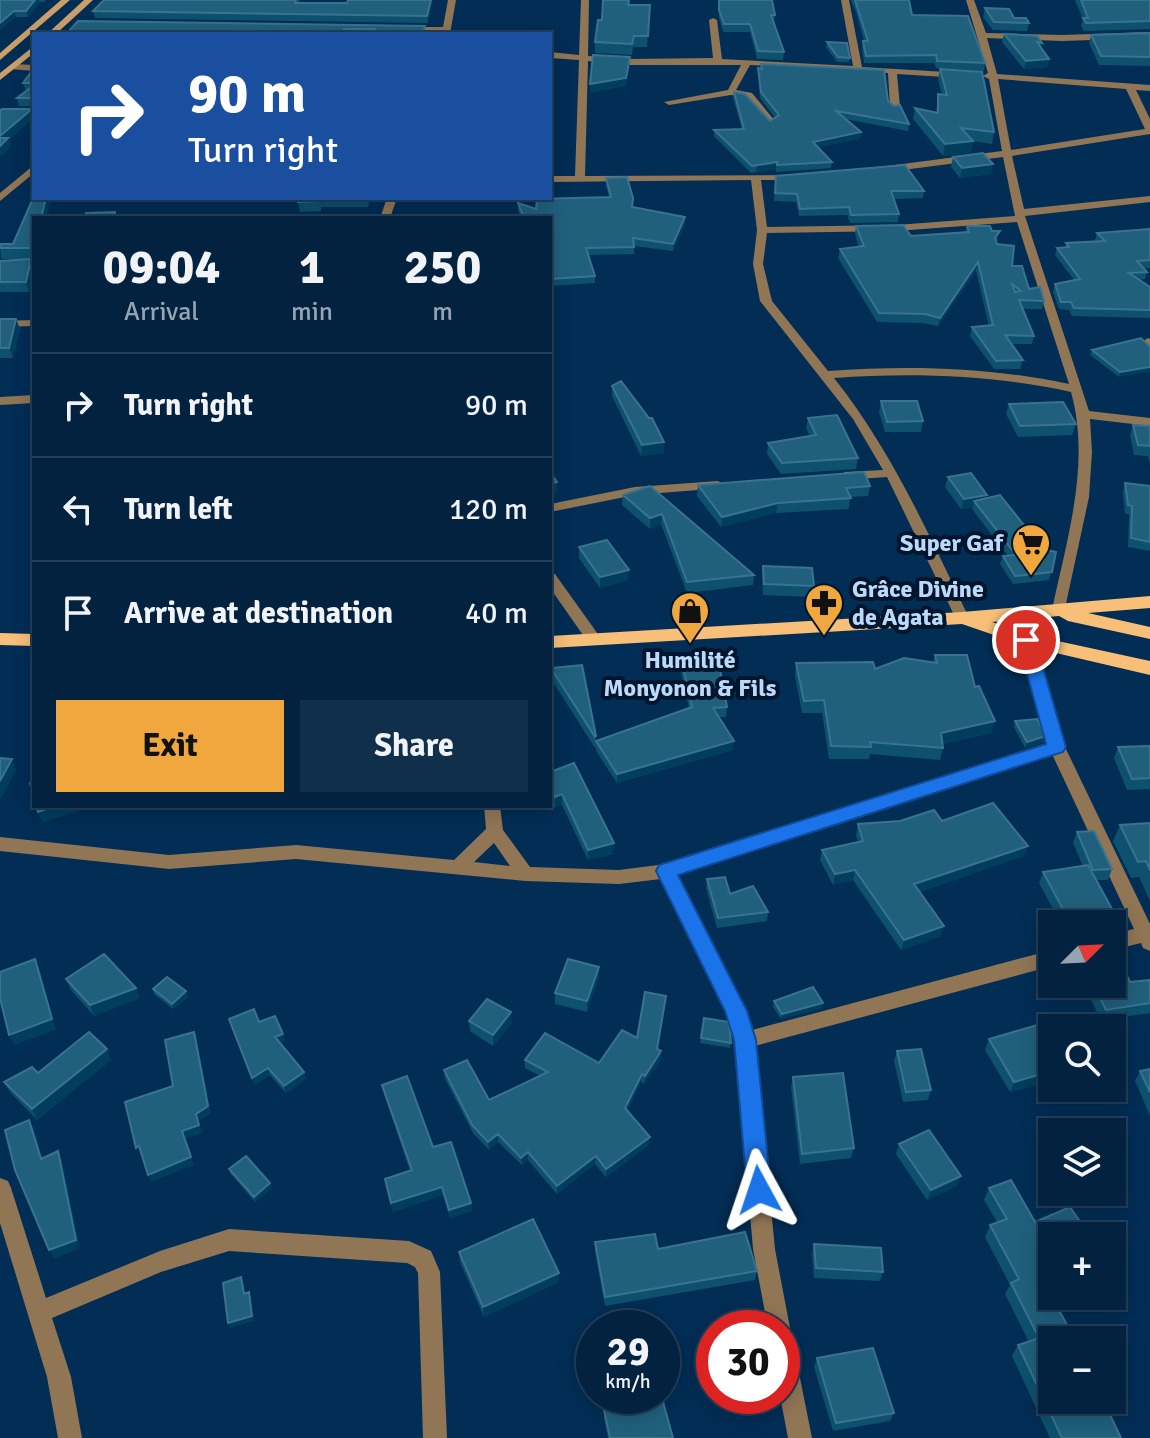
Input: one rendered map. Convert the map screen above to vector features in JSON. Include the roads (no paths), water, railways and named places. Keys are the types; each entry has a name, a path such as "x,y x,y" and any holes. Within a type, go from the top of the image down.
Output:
{"main road":[{"path":"0,57 66,0"},
{"path":"53,32 89,0"},
{"path":"0,77 32,51"},
{"path":"552,642 962,618 1150,602"},
{"path":"1055,610 1150,633"},
{"path":"962,618 1026,640 1150,668"},
{"path":"0,639 32,640"}],"street":[{"path":"386,28 447,32 452,0"},
{"path":"580,180 585,0"},
{"path":"845,0 858,68"},
{"path":"970,0 985,35 1003,119 1005,152 1020,216 1083,414 1083,480 1055,610"},
{"path":"713,20 718,61"},
{"path":"63,23 78,24"},
{"path":"985,35 1071,38 1150,35"},
{"path":"552,55 629,62 718,61 965,75"},
{"path":"731,92 746,64"},
{"path":"13,67 32,68"},
{"path":"892,70 895,107"},
{"path":"980,76 1150,88"},
{"path":"868,172 1050,148 1150,130 1130,87"},
{"path":"669,102 731,92 749,95 770,121"},
{"path":"0,198 32,170"},
{"path":"552,179 807,177"},
{"path":"756,179 762,230 758,264 766,301 859,418 892,473 962,618"},
{"path":"762,230 884,229 1150,199"},
{"path":"0,324 32,323"},
{"path":"825,375 940,370 1027,379 1077,389"},
{"path":"0,401 32,399"},
{"path":"1083,414 1150,422"},
{"path":"836,477 892,473"},
{"path":"552,508 635,491 732,484"},
{"path":"552,580 595,641"},
{"path":"1026,640 1057,747 1148,938 1126,940"},
{"path":"0,844 169,862 296,852 456,869 619,877 666,871 1057,747"},
{"path":"492,808 495,831 525,874"},
{"path":"456,869 495,831"},
{"path":"666,871 736,1011 745,1040 764,1249 776,1310"},
{"path":"745,1040 1038,962"},
{"path":"0,1188 59,1377 70,1438"},
{"path":"40,1312 160,1262 229,1240 409,1252 423,1259 429,1272 435,1438"},
{"path":"795,1414 800,1438"}],"place":[{"name":"Super Gaf","path":"1031,577"},
{"name":"Grâce Divine de Agata","path":"824,637"},
{"name":"Humilité Monyonon & Fils","path":"690,645"}]}
